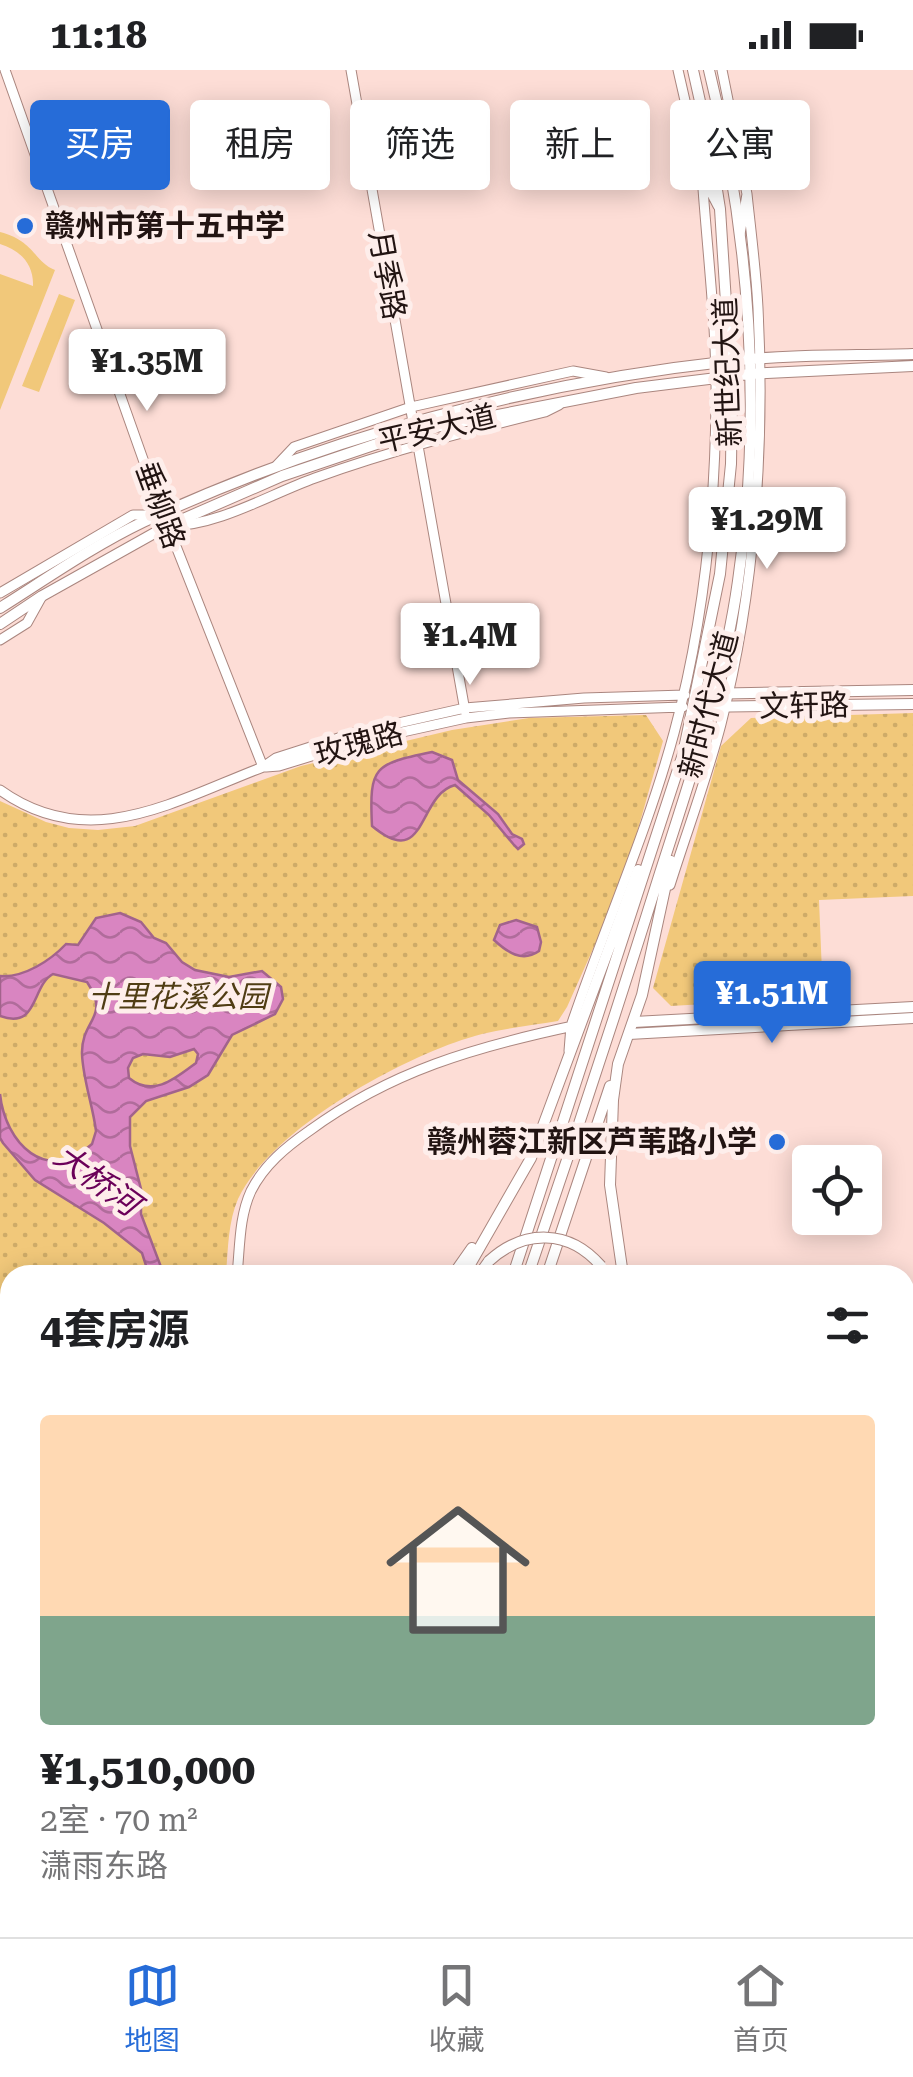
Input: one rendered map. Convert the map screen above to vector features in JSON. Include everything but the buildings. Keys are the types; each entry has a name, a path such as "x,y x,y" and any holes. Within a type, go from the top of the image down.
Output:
{"main road":[{"name":"新世纪大道","path":"671,791 696,701 727,515 731,377 720,209 693,70"},
{"name":"新世纪大道","path":"709,70 740,236 753,374"},
{"name":"平安大道","path":"415,432 476,405 714,363 913,354"},
{"name":"平安大道","path":"0,608 84,555 280,471 415,432 569,400 715,379 913,366"},
{"name":"新时代大道","path":"684,796 720,701 750,467 753,374"},
{"name":"平安大道","path":"0,624 165,520"},
{"name":"文轩路","path":"720,701 913,690"},
{"name":"文轩路","path":"696,701 913,704"},
{"path":"469,1265 531,1158 576,1026 671,791"},
{"path":"516,1265 671,791"},
{"path":"550,1265 634,1022 684,796"},
{"path":"531,1265 684,796"},
{"path":"634,1022 913,1006"},
{"path":"630,1034 913,1018"},
{"path":"568,1058 572,1098"},
{"path":"618,1064 610,1185 622,1265"},
{"path":"461,1265 499,1211"},
{"path":"486,1265 518,1241 554,1237 582,1248 599,1265"}],"street":[{"name":"垂柳路","path":"5,70 165,520 263,767"},
{"name":"月季路","path":"351,70 466,713"},
{"path":"678,70 685,100"},
{"path":"722,70 747,194 758,307 753,359"},
{"path":"238,1265 241,1226 250,1194 267,1166 293,1142 352,1101 414,1069 491,1044 576,1026 650,812 683,695 700,610 712,516 715,379 703,190"},
{"path":"710,190 720,209"},
{"path":"740,236 747,194"},
{"path":"317,477 280,471 294,448 410,407 573,372 614,379"},
{"path":"476,405 502,385"},
{"path":"0,593 133,515 194,526 317,477 415,432"},
{"path":"29,590 40,568"},
{"path":"0,640 27,623 42,596"},
{"name":"玫瑰路","path":"0,790 42,813 106,822 138,815 263,767 279,766 466,713 584,698 683,695 696,701"},
{"name":"玫瑰路","path":"466,713 680,707 696,701"},
{"path":"654,935 720,701"}],"green space":[{"path":"0,232 20,241 55,270 0,410 0,274 33,286 33,278 19,254 0,244"},
{"path":"59,294 75,300 39,392 22,386"},
{"path":"913,713 913,896 819,900 823,997 671,1006 653,988 721,746 751,718"},
{"name":"十里花溪公园","path":"646,715 663,741 623,882 558,1021 491,1032 417,1058 310,1121 255,1172 238,1199 230,1227 227,1265 0,1265 0,801 69,828 135,826 301,766 452,730 529,718"}],"water":[{"path":"432,752 452,760 458,780 498,814 524,844 518,849 489,815 455,785 434,802 412,836 403,840 390,838 372,826 372,791 379,771 398,760"},
{"name":"大桥河","path":"120,913 141,922 154,938 166,943 182,962 195,970 229,977 262,971 281,987 283,999 275,1014 232,1035 208,1075 189,1087 146,1101 130,1117 130,1146 141,1189 141,1214 160,1265 146,1265 142,1253 104,1223 35,1180 0,1138 0,1094 10,1128 31,1153 44,1160 59,1161 92,1144 96,1131 82,1054 96,1004 87,982 53,974 22,1017 0,1016 0,976 27,971 66,944 78,945 96,918","holes":["194,1049 198,1054 196,1063 164,1084 147,1086 129,1078 133,1058 143,1054 170,1057"]},
{"path":"516,920 537,927 539,951 521,956 494,940 500,925"}],"place":[{"name":"赣州市第十五中学","path":"25,226"},
{"name":"赣州蓉江新区芦苇路小学","path":"777,1142"}]}
